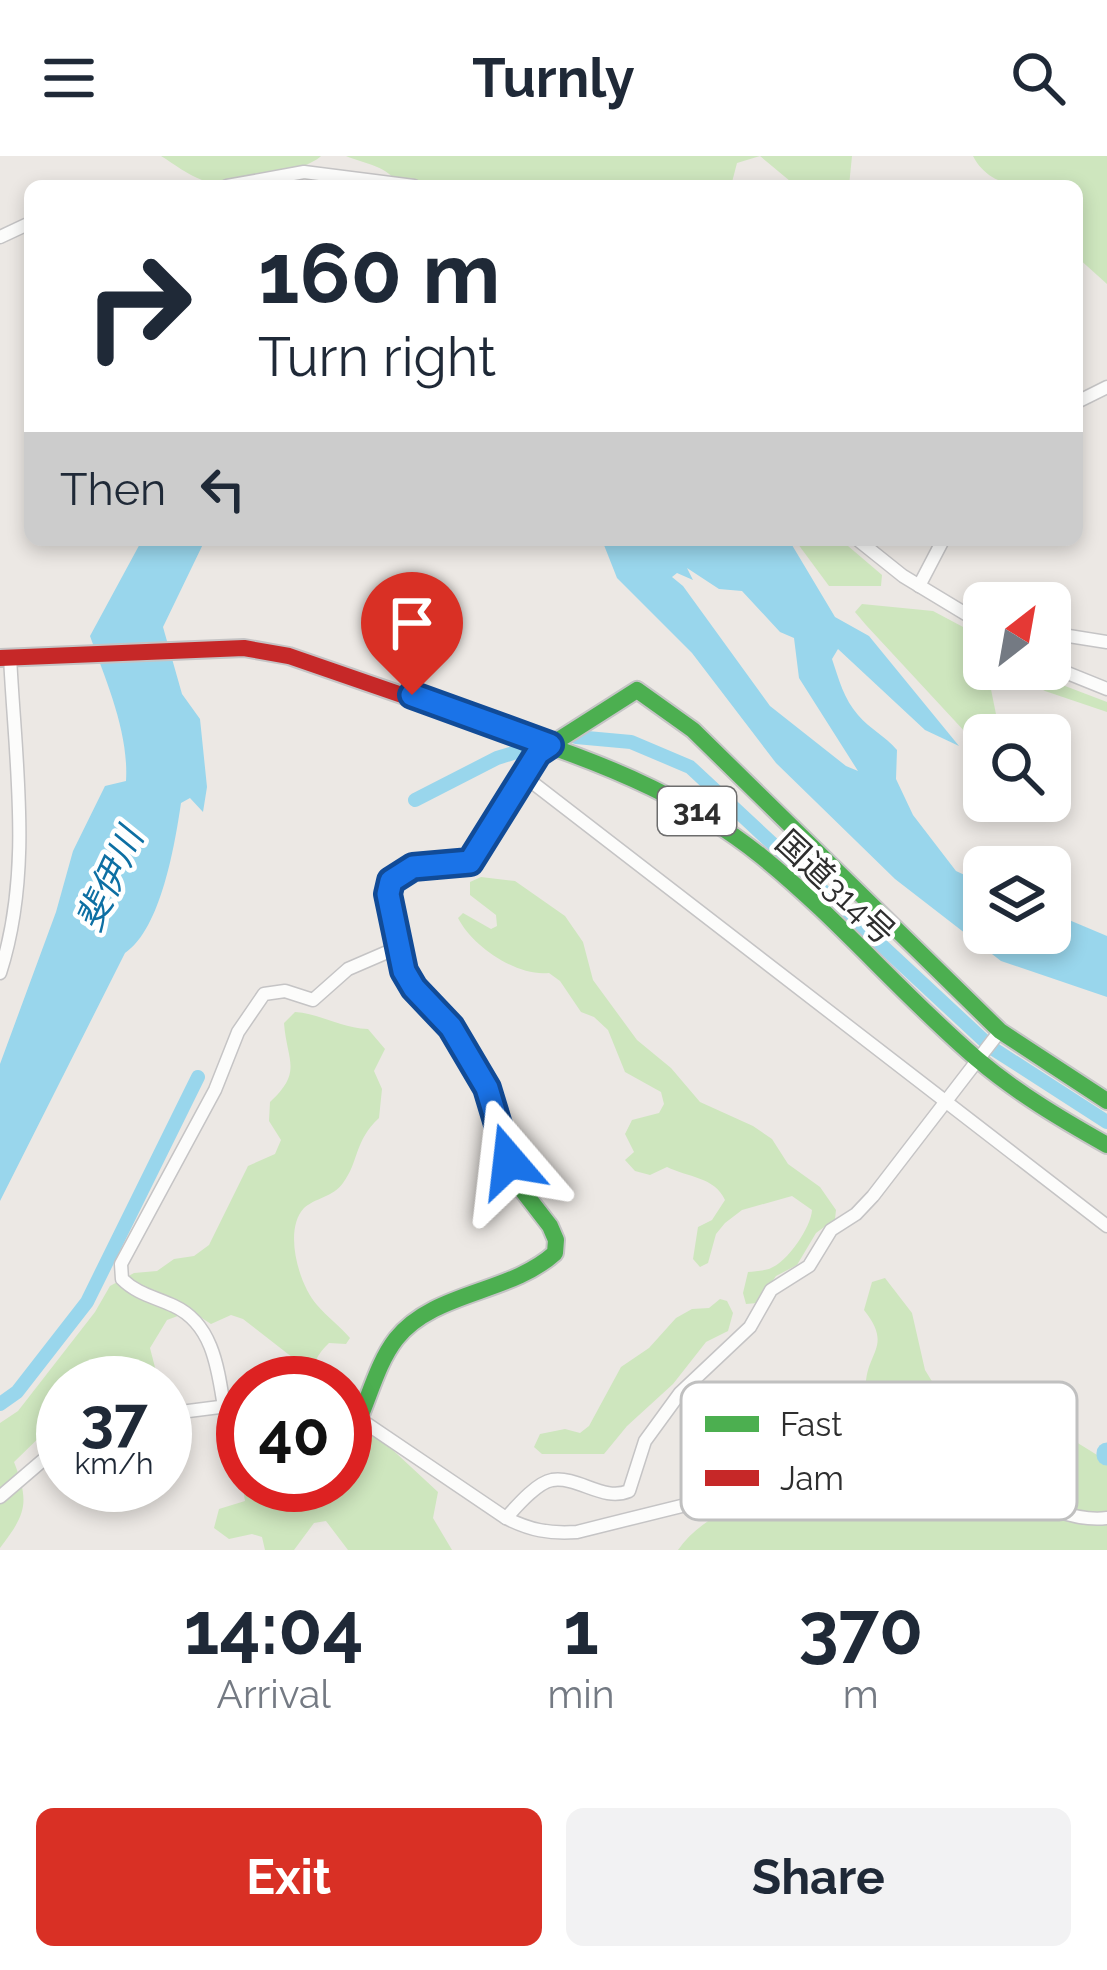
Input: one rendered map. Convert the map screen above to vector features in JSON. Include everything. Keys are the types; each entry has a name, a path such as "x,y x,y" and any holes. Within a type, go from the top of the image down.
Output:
{"main road":[{"name":"国道314号","path":"9,656 196,647 244,648 309,661 550,745 656,788 748,847 977,1059 1041,1108 1107,1145"},
{"path":"372,1380 404,1330 443,1307 536,1269 555,1253 556,1240 516,1182 487,1088 451,1027 414,988 398,947 388,894 391,881 413,867 470,862 538,753 637,689 693,730 1000,1031 1107,1101"}],"street":[{"path":"260,180 304,172 367,180"},
{"path":"866,546 963,612"},
{"path":"919,586 940,546"},
{"path":"1071,636 1107,642"},
{"path":"0,973 20,840 9,656"},
{"path":"1071,674 1107,689"},
{"path":"524,776 1107,1226"},
{"path":"216,1359 194,1319 178,1307 134,1291 122,1279 121,1264 215,1090 238,1032 264,994 285,991 313,1000 348,969 398,947"},
{"path":"693,1382 735,1343 771,1290 808,1266 831,1230 873,1196 1000,1031"},
{"path":"506,1518 553,1480 610,1494 629,1491 645,1441 681,1393"},
{"path":"372,1426 529,1530 577,1532 681,1507"},
{"path":"0,1497 36,1466"},
{"path":"1077,1518 1107,1518"}],"green space":[{"path":"161,156 321,156 282,173 246,180 202,180"},
{"path":"346,156 760,156 737,163 733,180 396,180"},
{"path":"760,156 852,156 850,180 789,180"},
{"path":"973,156 1107,156 1107,284 1083,262 1083,180 998,180"},
{"path":"799,546 848,546 882,575 881,586 829,586"},
{"path":"862,604 933,611 963,627 963,690 991,690 996,714 963,714 963,730 855,612"},
{"path":"1071,688 1107,702 1107,712 1045,691"},
{"path":"481,877 515,881 565,916 583,942 593,980 637,1040 671,1068 700,1102 772,1139 788,1164 820,1187 836,1210 835,1219 816,1233 797,1265 776,1276 757,1303 746,1304 743,1293 748,1272 769,1269 784,1259 803,1234 812,1210 792,1196 742,1210 716,1234 708,1263 700,1267 693,1259 698,1227 712,1220 725,1200 700,1179 667,1167 650,1175 635,1171 625,1160 634,1152 625,1134 632,1120 659,1113 664,1104 661,1092 625,1072 608,1030 581,1012 560,981 549,973 510,965 465,929 458,918 463,913 491,929 497,926 496,915 470,895 470,882"},
{"path":"295,1012 314,1015 368,1029 385,1049 374,1071 382,1089 379,1118 365,1135 343,1183 304,1208 295,1230 304,1284 317,1305 350,1338 346,1344 329,1343 318,1356 291,1356 243,1319 231,1315 211,1324 191,1311 167,1320 150,1348 152,1356 61,1356 110,1286 134,1273 157,1271 174,1259 194,1256 209,1245 248,1166 275,1154 281,1140 269,1121 270,1102 290,1074 284,1023"},
{"path":"885,1278 912,1313 925,1370 932,1382 866,1382 877,1343 873,1323 864,1310 872,1282"},
{"path":"720,1299 727,1301 733,1313 728,1331 706,1342 673,1384 604,1454 542,1454 534,1447 540,1434 565,1429 580,1433 589,1426 621,1367 649,1348 676,1318 692,1309 709,1308"},
{"path":"36,1388 36,1441 14,1462 23,1508 0,1548 0,1423 18,1411"},
{"path":"372,1435 438,1492 433,1518 452,1550 348,1550 326,1521 314,1523 294,1550 265,1550 262,1537 229,1539 214,1528 218,1512 372,1512"},
{"path":"1077,1443 1102,1458 1107,1455 1107,1550 678,1550 711,1520 1077,1520"}],"water":[{"name":"斐伊川","path":"139,546 202,546 163,627 182,694 200,719 207,787 203,812 190,798 181,803 157,906 125,953 0,1201 0,1064 56,912 73,851 105,786 126,781 120,725 90,636"},
{"path":"604,546 793,546 835,617 869,636 959,746 925,730 838,649 832,659 845,696 863,720 897,750 896,779 913,815 963,874 963,932 895,879 776,763 692,653 617,578","holes":["687,568 719,589 742,591 780,632 794,638 799,678 858,771 770,706 672,577 677,573 693,580"]},
{"path":"1071,921 1107,936 1107,997 992,954 1071,954"}],"waterway":[{"path":"576,737 631,742 690,767 992,1048 1107,1122"},
{"path":"415,800 497,758 526,749"},
{"path":"0,1404 17,1392 87,1302 198,1077"}],"traffic: fast":[{"path":"372,1388 396,1339 412,1323 537,1266 555,1253 556,1240 516,1182 487,1088 451,1027 404,971 388,894 391,881 413,867 471,863 538,753 637,690 693,730 1000,1031 1107,1101"},
{"path":"532,740 652,788 735,836 817,905 977,1059 1040,1105 1107,1145"}],"traffic: jam":[{"path":"0,658 244,648 289,656 532,740"}],"route":[{"path":"412,695 550,745 538,753 478,856 460,866 413,867 400,872 388,894 404,971 451,1027 487,1088 509,1161"}]}
